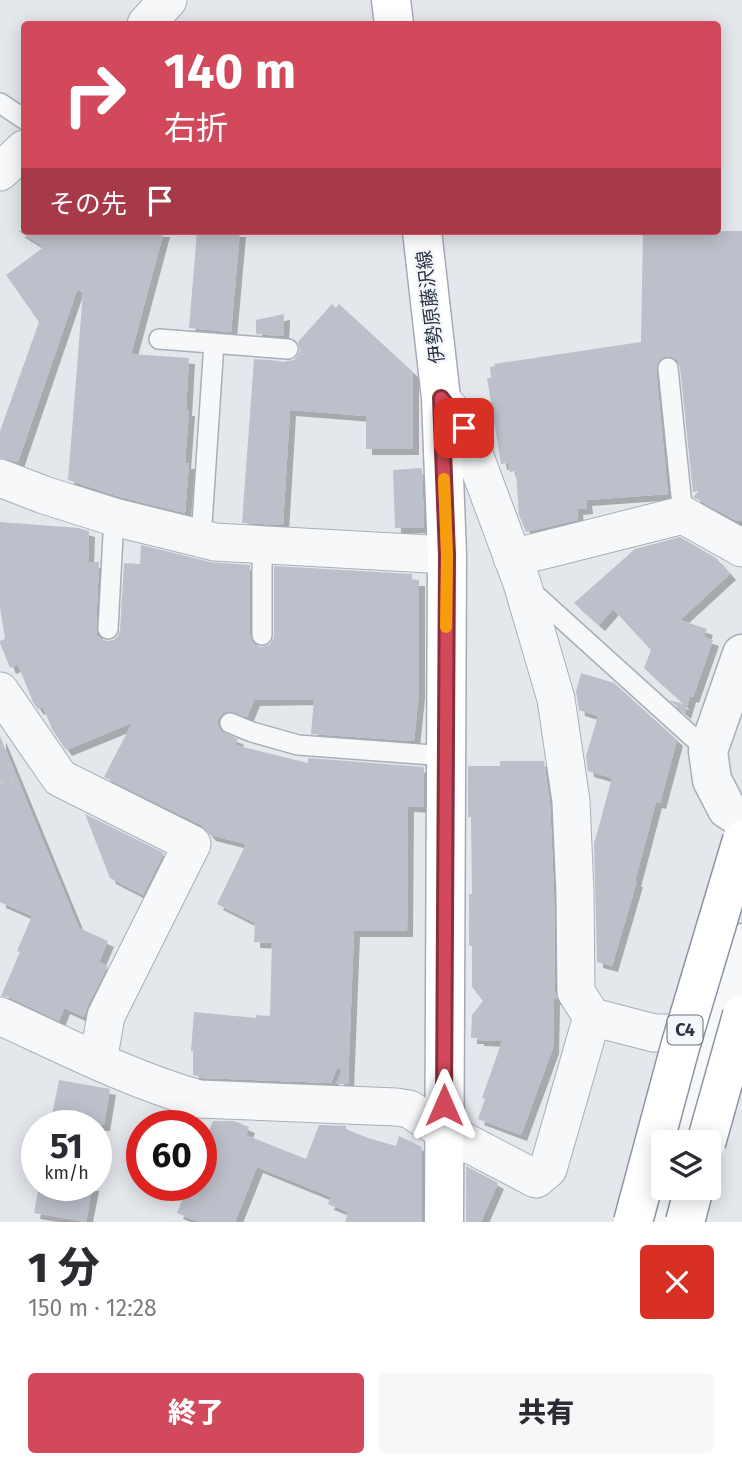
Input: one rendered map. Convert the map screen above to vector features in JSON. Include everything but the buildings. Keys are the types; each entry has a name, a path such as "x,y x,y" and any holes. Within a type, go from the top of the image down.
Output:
{"main road":[{"path":"391,0 394,21"},
{"name":"伊勢原藤沢線","path":"422,235 441,398 447,555 444,1222"},
{"name":"C4","path":"634,1222 680,1047 742,840"},
{"path":"709,1130 733,1030"}],"street":[{"path":"149,21 168,0"},
{"path":"441,398 464,428 517,571 556,699 571,801 576,992 592,1017 654,1033 733,1030"},
{"path":"0,478 114,517 215,542 447,555"},
{"path":"517,571 683,515 742,548"},
{"path":"742,654 708,751 712,780 727,809 742,819"},
{"path":"0,691 60,778 192,844 106,1016 98,1061"},
{"path":"691,1130 733,1030 742,943"},
{"path":"0,1017 98,1061 199,1099 410,1109 444,1132 536,1179 548,1169 592,1017"}],"lane":[{"path":"0,103 21,116"},
{"path":"159,339 288,349"},
{"path":"201,539 214,343"},
{"path":"668,368 683,515"},
{"path":"108,629 114,517"},
{"path":"262,545 262,635"},
{"path":"517,571 708,751"},
{"path":"230,723 298,745 446,756"}],"slow traffic":[{"path":"444,479 446,627"}],"route":[{"path":"444,1105 447,555 441,398 464,428"}]}
